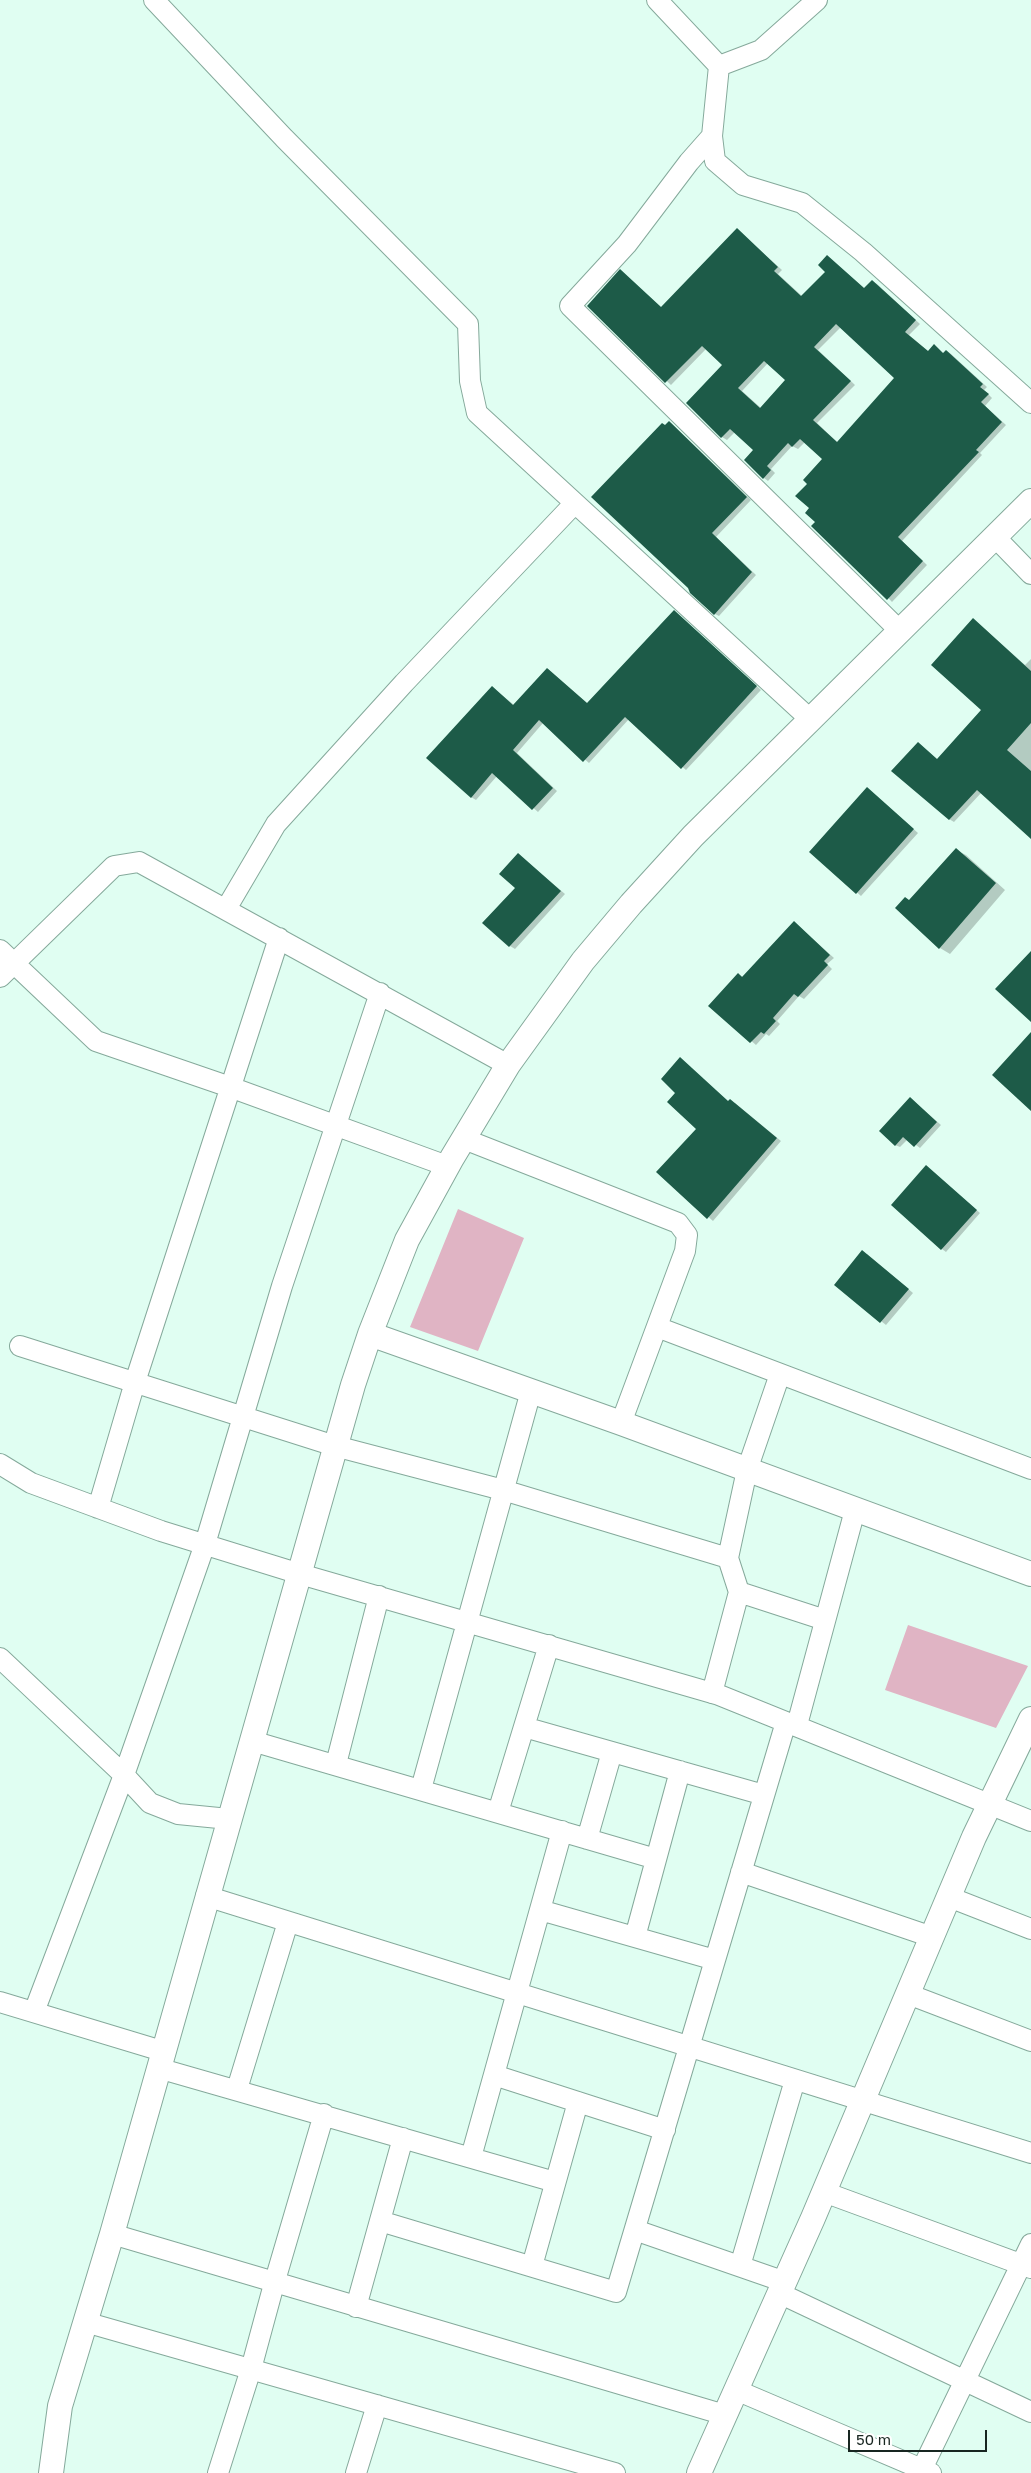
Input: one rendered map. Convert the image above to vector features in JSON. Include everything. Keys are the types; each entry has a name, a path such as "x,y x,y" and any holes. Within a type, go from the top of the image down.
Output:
{"street":[{"path":"154,0 284,138 468,324 470,381 477,413 811,720"},
{"path":"657,0 719,66 712,136 715,161 743,185 802,203 863,252 1031,403"},
{"path":"719,66 761,50 817,0"},
{"path":"712,136 689,162 627,244 570,306 900,631"},
{"path":"51,2473 60,2406 112,2234 206,1896 300,1574 335,1446 370,1334 408,1240 447,1166 508,1065 583,961 631,904 693,836 1031,501"},
{"path":"226,909 276,824 404,683 574,504"},
{"path":"995,537 1031,574"},
{"path":"0,977 7,956 114,866 139,862 508,1065"},
{"path":"98,1508 135,1382 279,938"},
{"path":"7,956 96,1042 230,1087 447,1166"},
{"path":"34,2012 124,1775 205,1544 282,1286 380,993"},
{"path":"464,1140 678,1223 688,1235 685,1251 621,1422"},
{"path":"656,1327 1031,1469"},
{"path":"370,1334 621,1422 1031,1574"},
{"path":"20,1346 335,1446 503,1490 728,1558"},
{"path":"712,1693 738,1592 728,1558 747,1470 780,1374"},
{"path":"420,1789 531,1391"},
{"path":"0,1464 31,1483 205,1544 300,1574 712,1693 791,1723 1031,1821"},
{"path":"380,2221 616,2292 764,1795 791,1723 825,1620 855,1510"},
{"path":"738,1592 825,1620"},
{"path":"336,1764 379,1596"},
{"path":"498,1812 549,1645"},
{"path":"0,1658 124,1775 150,1803 178,1814 229,1819"},
{"path":"699,2473 824,2192 949,1897 1031,1719"},
{"path":"524,1727 764,1795"},
{"path":"252,1741 656,1859"},
{"path":"587,1839 612,1752"},
{"path":"634,1937 680,1771"},
{"path":"472,2157 562,1831"},
{"path":"741,1872 932,1937"},
{"path":"206,1896 1031,2153"},
{"path":"949,1897 1031,1929"},
{"path":"540,1910 715,1960"},
{"path":"237,2089 288,1922"},
{"path":"908,1994 1031,2041"},
{"path":"1,2004 34,2012 237,2089 555,2182"},
{"path":"494,2075 665,2130"},
{"path":"740,2266 795,2080"},
{"path":"532,2266 578,2102"},
{"path":"218,2473 251,2369 324,2114"},
{"path":"356,2308 403,2138"},
{"path":"824,2192 1027,2266"},
{"path":"635,2230 740,2266 965,2381 1031,2412"},
{"path":"112,2234 274,2284 725,2415"},
{"path":"736,2390 924,2472 965,2381 1027,2266 1031,2244"},
{"path":"86,2322 615,2473"},
{"path":"34,2473 50,2412 70,2375"},
{"path":"356,2473 377,2405"}],"shaded area":[{"path":"458,1209 524,1238 478,1351 410,1327"},
{"path":"908,1625 1028,1666 996,1728 885,1690"}],"building":[{"path":"737,228 778,267 774,271 801,296 825,272 818,265 827,255 864,288 872,280 916,320 905,332 928,351 934,344 943,353 946,350 983,384 980,387 989,394 981,402 1002,422 976,450 979,452 898,537 923,561 887,600 811,526 815,522 805,513 809,508 795,496 807,484 803,480 822,459 800,439 792,447 788,443 767,466 771,470 763,479 744,460 753,450 730,429 721,438 686,403 722,365 702,346 665,383 587,306 620,269 661,307","holes":["836,324 894,378 837,442 813,420 851,381 814,347","764,361 785,380 760,408 738,388"]},
{"path":"669,421 747,497 712,533 752,572 714,615 591,497 662,423 665,425"},
{"path":"674,610 757,686 681,769 625,717 583,762 539,720 513,750 553,788 532,810 492,773 471,798 426,758 492,686 513,705 547,668 587,703"},
{"path":"973,618 1031,671 1031,723 1007,750 1031,771 1031,839 977,790 949,820 891,771 918,742 937,759 981,710 931,665"},
{"path":"867,787 914,829 856,894 809,852"},
{"path":"956,848 996,883 939,949 895,908 905,897 909,900"},
{"path":"518,853 561,891 509,947 482,923 515,888 499,874"},
{"path":"794,921 830,955 824,961 828,965 798,997 794,994 773,1018 776,1021 764,1034 761,1032 750,1043 708,1006 738,973 742,977"},
{"path":"1031,951 1031,1022 995,989"},
{"path":"1031,1032 1031,1111 992,1075"},
{"path":"680,1057 728,1101 730,1099 777,1138 707,1219 656,1172 696,1129 667,1102 675,1093 661,1079"},
{"path":"910,1097 937,1122 914,1147 903,1137 895,1146 879,1131"},
{"path":"926,1165 977,1210 941,1250 891,1205"},
{"path":"862,1250 909,1289 880,1323 834,1285"}]}
